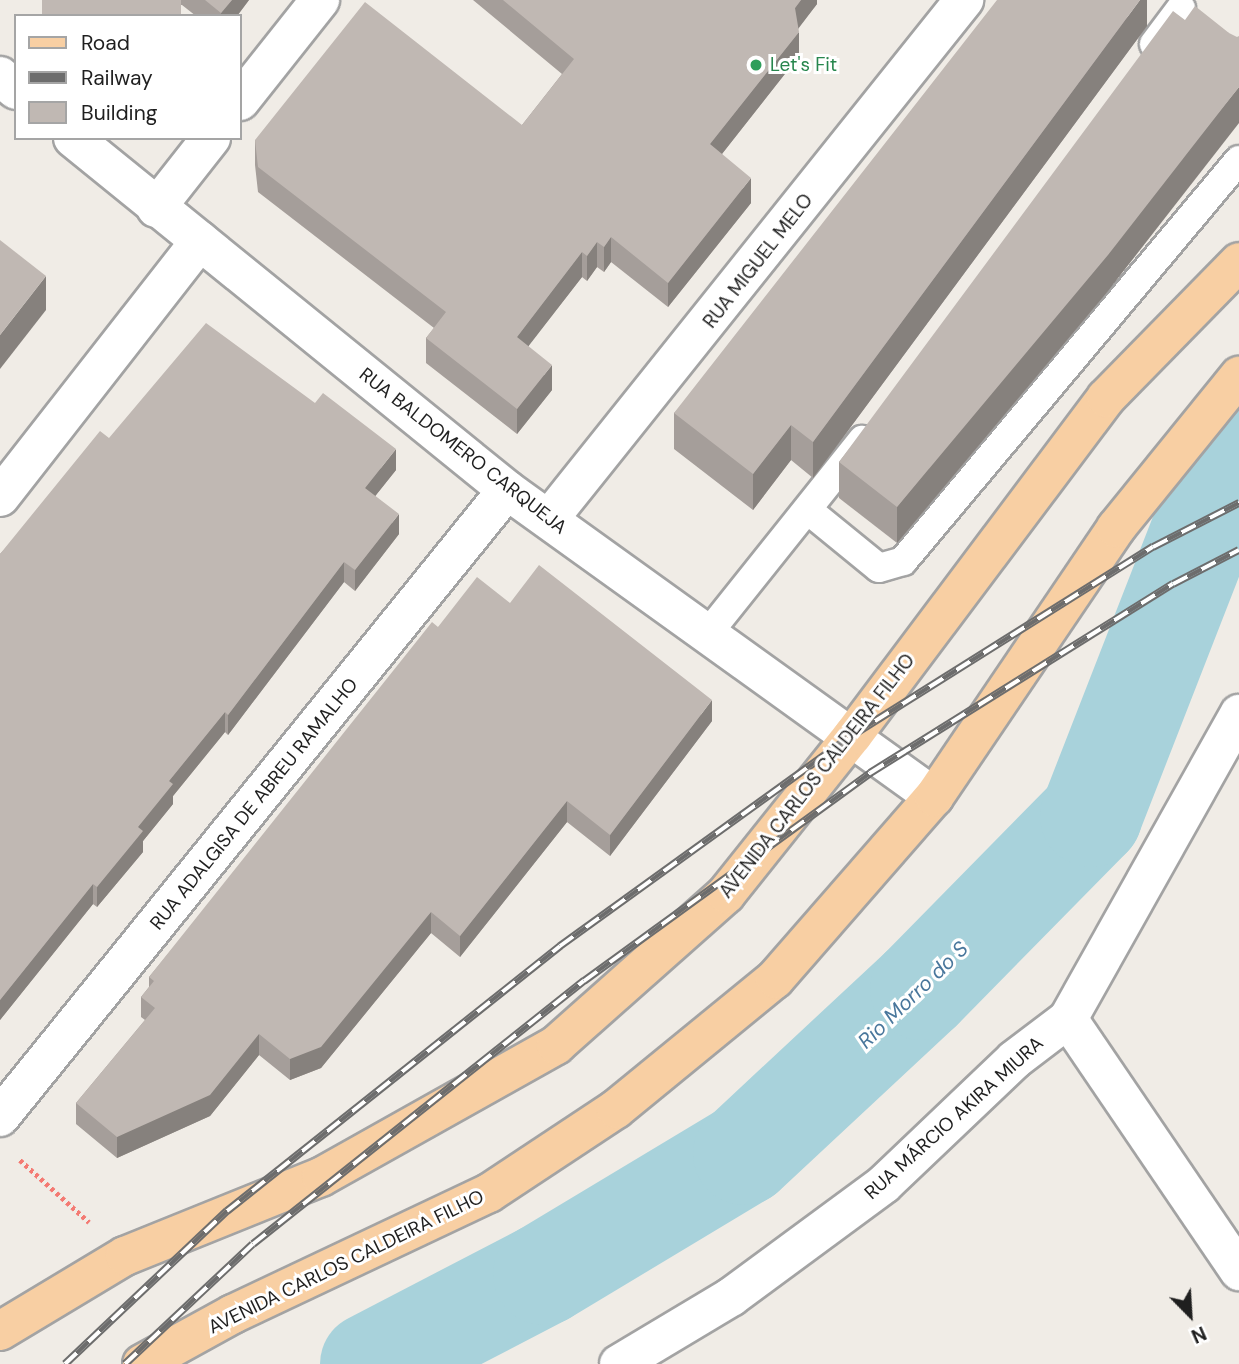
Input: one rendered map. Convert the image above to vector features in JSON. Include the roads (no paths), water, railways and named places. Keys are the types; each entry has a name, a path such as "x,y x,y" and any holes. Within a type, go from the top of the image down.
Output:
{"main road":[{"name":"AVENIDA CARLOS CALDEIRA FILHO","path":"0,1332 125,1256 321,1177 556,1045 726,894 853,735 1106,398 1239,262"},
{"name":"AVENIDA CARLOS CALDEIRA FILHO","path":"142,1364 233,1314 489,1193 616,1109 775,979 934,797 1116,528 1239,376"}],"street":[{"path":"242,99 320,0"},
{"name":"RUA MIGUEL MELO","path":"549,519 964,0"},
{"path":"0,76 14,88"},
{"name":"RUA BALDOMERO CARQUEJA","path":"75,140 507,490 853,735 934,797"},
{"path":"156,208 209,140"},
{"path":"0,496 200,242"},
{"name":"RUA ADALGISA DE ABREU RAMALHO","path":"5,1134 507,490"},
{"name":"RUA MÁRCIO AKIRA MIURA","path":"619,1364 731,1297 884,1184 1014,1060 1068,1019 1239,715"},
{"path":"1068,1019 1239,1271"}],"lane":[{"path":"1140,64 1185,10"},
{"path":"810,511 879,568 903,561 1239,160"},
{"path":"709,632 810,511 876,421"}],"waterway":[{"name":"Rio Morro do S","path":"371,1364 544,1274 744,1154 921,989 1091,816 1239,436"}],"railway":[{"path":"65,1364 227,1211 560,946 848,738 1153,547 1239,503"},
{"path":"125,1364 253,1244 584,981 870,773 1173,584 1239,550"}],"place":[{"name":"Let's Fit","path":"756,65"}]}
